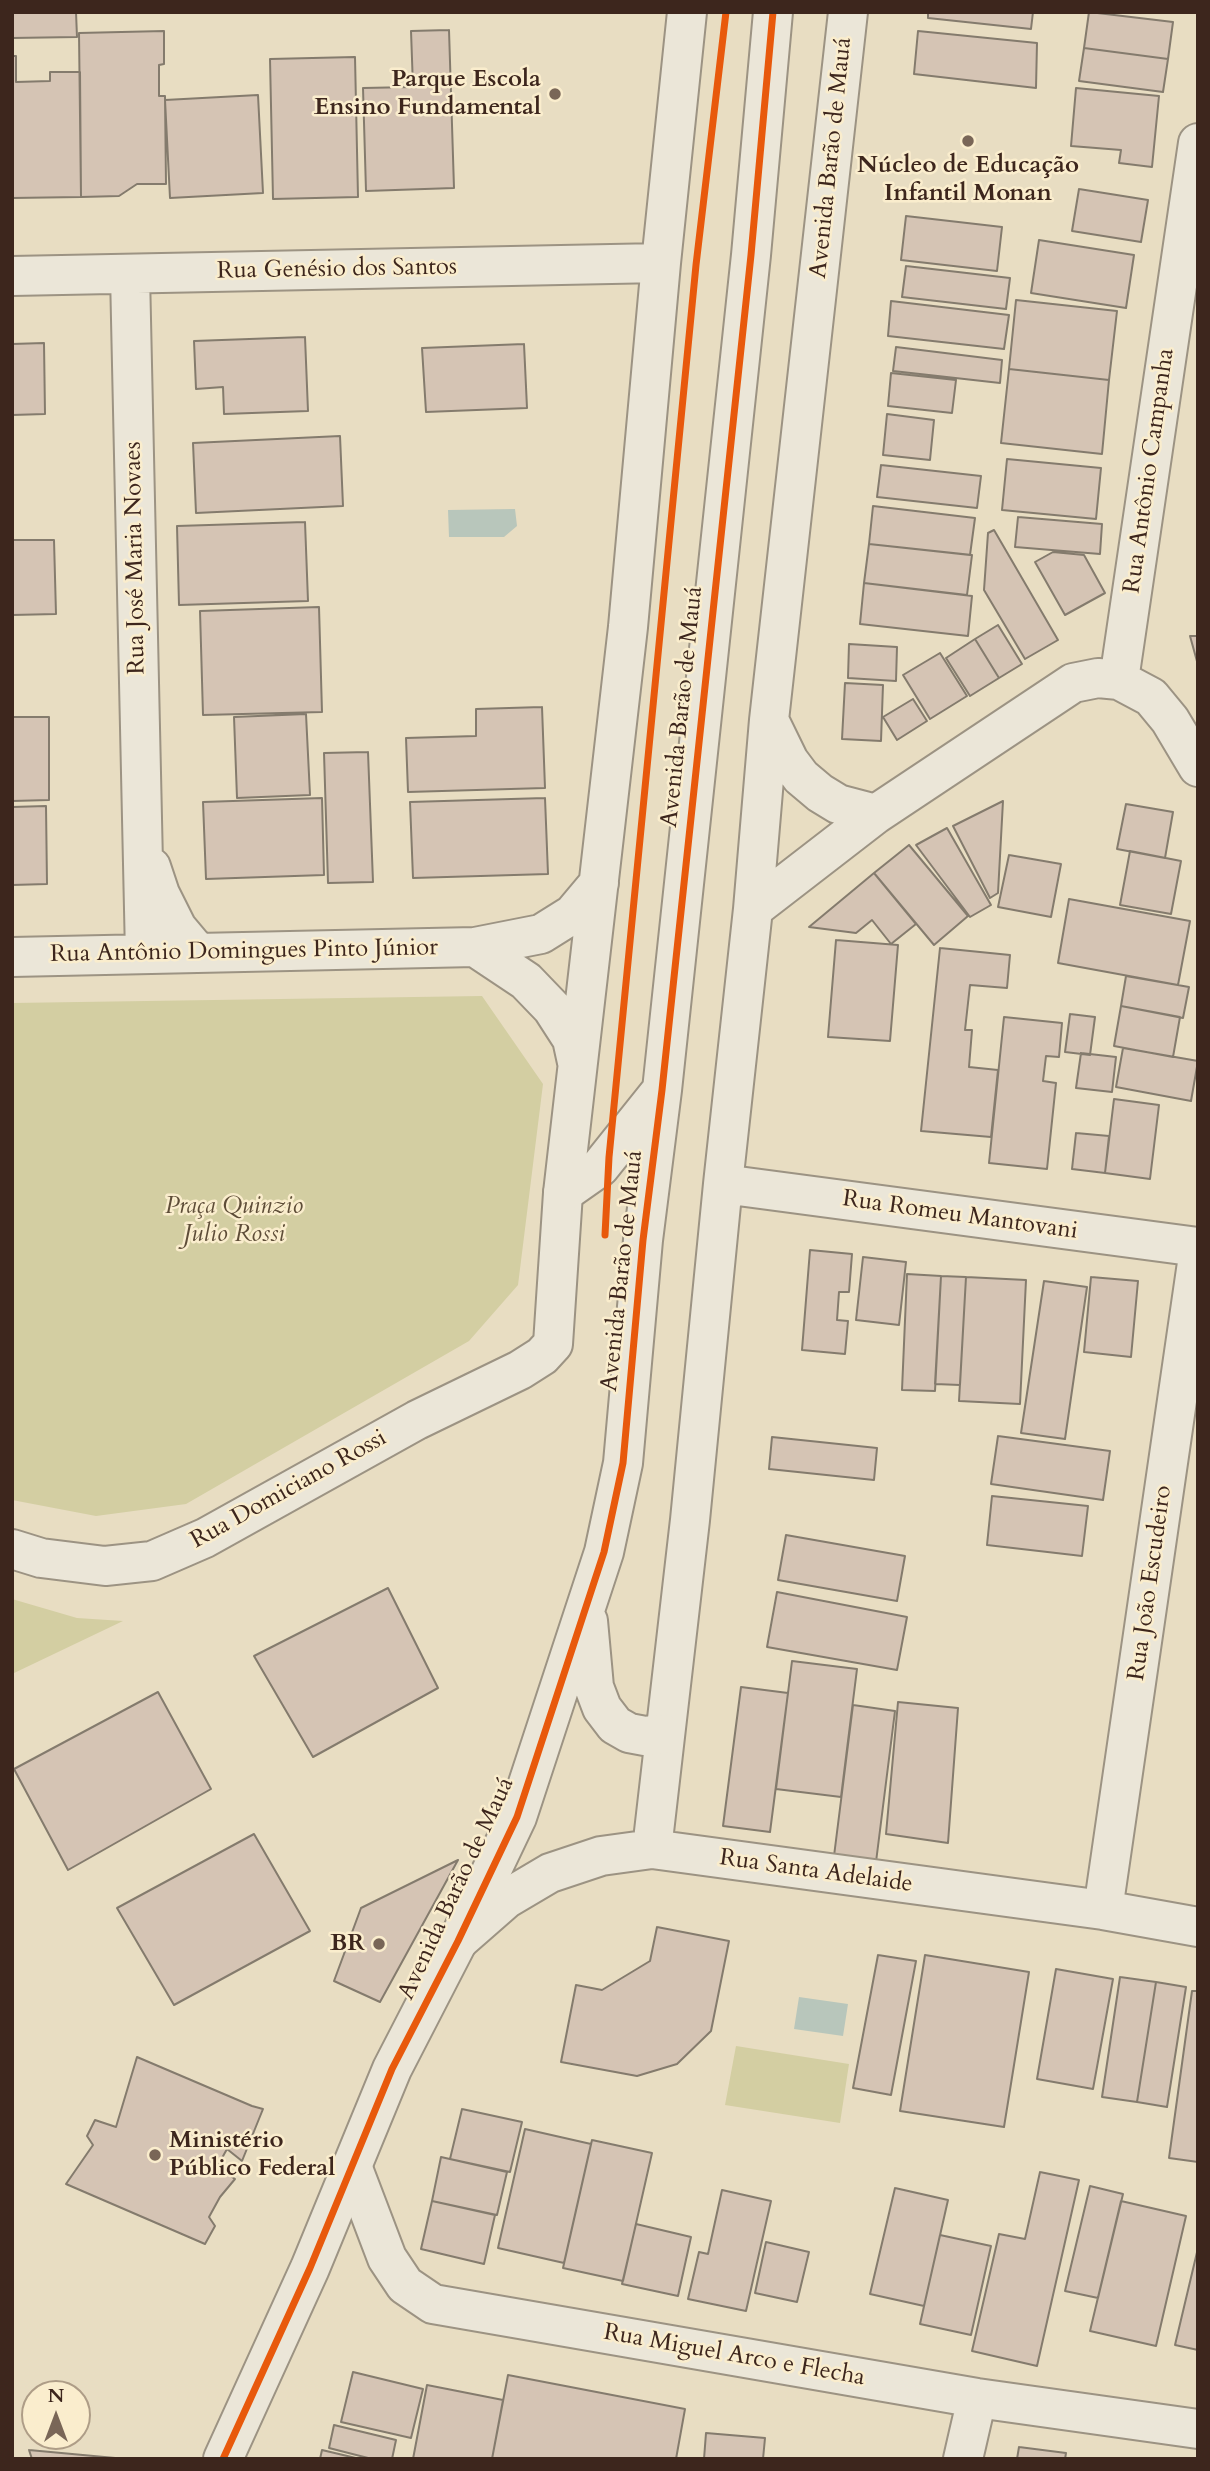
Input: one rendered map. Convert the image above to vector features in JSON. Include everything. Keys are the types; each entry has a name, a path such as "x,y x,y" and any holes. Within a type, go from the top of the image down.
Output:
{"street":[{"path":"563,1193 628,627 687,12"},
{"name":"Avenida Barão de Mauá","path":"223,2459 310,2268 392,2069 458,1941 517,1817 604,1552 623,1463 643,1240 662,1090 749,269 773,12"},
{"name":"Avenida Barão de Mauá","path":"652,1849 690,1520 753,909 769,720 848,12"},
{"name":"Rua Antônio Campanha","path":"1119,680 1198,143"},
{"name":"Rua Genésio dos Santos","path":"12,276 661,263"},
{"name":"Rua José Maria Novaes","path":"130,274 145,954"},
{"path":"753,909 876,814 1073,683 1098,678 1119,680 1151,697 1198,767"},
{"path":"769,720 789,761 801,777 838,804 876,814"},
{"name":"Rua José Maria Novaes","path":"142,842 160,894 177,928 198,953"},
{"name":"Rua Antônio Domingues Pinto Júnior","path":"12,957 475,947 541,934 573,914 599,883"},
{"path":"475,947 526,981 552,1007 572,1039 578,1068"},
{"path":"563,1193 600,1167 662,1090"},
{"name":"Rua Romeu Mantovani","path":"723,1185 1198,1247"},
{"name":"Rua Domiciano Rossi","path":"12,1549 41,1558 105,1566 152,1561 205,1538 417,1420 520,1370 550,1349 555,1339 563,1193"},
{"name":"Rua João Escudeiro","path":"1104,1910 1198,1256"},
{"path":"587,1609 594,1687 602,1709 615,1725 629,1733 645,1736 664,1734"},
{"name":"Rua Santa Adelaide","path":"458,1941 506,1899 550,1873 601,1856 652,1849 1104,1910 1198,1927"},
{"name":"Rua Miguel Arco e Flecha","path":"352,2166 387,2258 405,2285 433,2304 977,2398 1198,2429"},
{"path":"963,2459 977,2398"}],"green space":[{"name":"Praça Quinzio Julio Rossi","path":"482,996 543,1084 518,1285 469,1341 186,1504 96,1516 12,1500 12,1003"},
{"path":"12,1599 77,1618 123,1621 12,1674"},
{"path":"736,2046 849,2064 840,2123 725,2105"}],"shaded area":[{"path":"515,509 517,526 504,537 449,537 448,510"},
{"path":"799,1997 848,2004 843,2036 794,2029"}],"building":[{"path":"12,12 76,12 77,37 12,38"},
{"path":"928,12 1033,12 1031,29 928,18"},
{"path":"1089,12 1173,22 1168,59 1084,48"},
{"path":"449,30 454,188 366,191 363,88 413,87 411,31"},
{"path":"164,31 164,64 159,65 159,96 165,96 166,184 137,184 119,196 81,197 79,33"},
{"path":"918,31 1037,43 1036,88 914,74"},
{"path":"1084,48 1168,59 1163,92 1079,81"},
{"path":"12,56 16,56 16,82 50,81 50,72 80,72 81,197 12,198"},
{"path":"355,57 358,197 273,199 270,59"},
{"path":"1076,88 1159,96 1152,167 1119,163 1121,150 1071,146"},
{"path":"258,95 263,193 170,198 165,100"},
{"path":"1079,189 1148,200 1141,242 1072,231"},
{"path":"906,216 1002,227 997,271 901,260"},
{"path":"1039,240 1134,255 1126,308 1031,293"},
{"path":"906,266 1010,278 1006,309 902,297"},
{"path":"1016,300 1117,311 1109,380 1009,369"},
{"path":"891,301 1009,315 1004,349 888,336"},
{"path":"305,337 308,411 224,414 223,387 196,389 194,341"},
{"path":"44,343 45,414 12,415 12,344"},
{"path":"524,344 527,408 426,412 422,348"},
{"path":"896,347 1002,360 1000,383 893,371"},
{"path":"1009,369 1109,380 1102,454 1001,443"},
{"path":"891,373 956,380 952,413 888,406"},
{"path":"887,414 934,420 930,460 883,455"},
{"path":"340,436 343,506 196,513 193,443"},
{"path":"1007,459 1101,468 1096,519 1002,510"},
{"path":"881,465 981,476 977,508 877,497"},
{"path":"873,506 975,518 970,555 869,544"},
{"path":"1018,517 1102,524 1100,554 1015,547"},
{"path":"305,522 308,601 179,605 177,526"},
{"path":"994,530 1058,640 1025,659 984,590 988,533"},
{"path":"12,540 54,540 56,614 12,615"},
{"path":"869,544 972,555 967,595 864,583"},
{"path":"1053,552 1084,555 1105,593 1065,615 1035,562"},
{"path":"864,583 972,596 968,636 860,624"},
{"path":"319,607 322,712 203,715 200,611"},
{"path":"998,625 1022,664 999,678 975,639"},
{"path":"1190,636 1198,636 1198,665"},
{"path":"975,639 999,678 970,696 946,658"},
{"path":"849,644 897,647 896,681 848,678"},
{"path":"940,653 967,696 930,719 903,675"},
{"path":"845,683 883,685 881,741 842,739"},
{"path":"913,699 927,721 897,740 883,717"},
{"path":"542,707 545,788 408,792 406,738 476,736 476,709"},
{"path":"306,714 310,795 237,798 234,717"},
{"path":"12,717 49,717 49,800 12,801"},
{"path":"368,752 373,882 328,883 324,753"},
{"path":"322,798 324,875 206,879 203,802"},
{"path":"545,798 548,874 413,878 410,802"},
{"path":"1003,801 998,893 990,898 953,826"},
{"path":"1126,804 1173,812 1165,858 1117,849"},
{"path":"46,806 47,884 12,885 12,807"},
{"path":"947,828 991,905 970,917 916,845"},
{"path":"909,845 968,916 934,945 874,873"},
{"path":"1130,851 1181,861 1171,914 1120,905"},
{"path":"1009,855 1061,864 1051,917 998,907"},
{"path":"874,873 916,924 891,944 872,920 856,933 809,927"},
{"path":"1069,899 1190,921 1178,985 1058,963"},
{"path":"836,940 898,945 890,1041 828,1037"},
{"path":"940,948 1010,955 1007,988 970,985 965,1030 972,1030 969,1067 998,1070 991,1137 921,1131"},
{"path":"1126,976 1189,987 1183,1018 1121,1006"},
{"path":"1121,1006 1180,1017 1173,1057 1114,1046"},
{"path":"1070,1014 1095,1017 1090,1055 1065,1052"},
{"path":"1004,1017 1062,1023 1059,1057 1046,1056 1043,1081 1056,1083 1047,1169 989,1163"},
{"path":"1123,1048 1198,1061 1191,1101 1116,1087"},
{"path":"1081,1053 1116,1057 1112,1092 1076,1088"},
{"path":"1114,1099 1159,1105 1150,1179 1105,1173"},
{"path":"1076,1133 1109,1136 1105,1173 1072,1169"},
{"path":"810,1250 852,1254 849,1292 839,1292 837,1320 848,1321 845,1354 802,1350"},
{"path":"863,1257 906,1262 899,1325 856,1320"},
{"path":"907,1274 941,1276 935,1391 902,1390"},
{"path":"941,1276 966,1277 960,1385 935,1384"},
{"path":"966,1277 1026,1280 1020,1404 959,1401"},
{"path":"1091,1277 1138,1281 1131,1357 1084,1352"},
{"path":"1044,1281 1087,1287 1065,1439 1021,1433"},
{"path":"998,1436 1110,1451 1103,1500 991,1484"},
{"path":"772,1437 877,1448 874,1480 769,1469"},
{"path":"992,1496 1088,1506 1082,1556 987,1545"},
{"path":"786,1535 905,1556 897,1601 778,1580"},
{"path":"388,1588 438,1688 313,1757 254,1656"},
{"path":"777,1592 907,1617 897,1670 767,1647"},
{"path":"792,1661 857,1669 841,1797 776,1789"},
{"path":"741,1687 788,1693 770,1832 723,1826"},
{"path":"158,1692 211,1789 68,1870 14,1769"},
{"path":"898,1702 958,1708 948,1843 886,1834"},
{"path":"853,1705 895,1711 876,1862 834,1856"},
{"path":"254,1834 310,1931 174,2005 117,1908"},
{"name":"BR","path":"458,1860 380,2002 334,1981 361,1908"},
{"path":"657,1927 729,1941 711,2031 677,2064 637,2076 561,2062 576,1985 602,1990 650,1961"},
{"path":"878,1955 916,1961 891,2095 853,2088"},
{"path":"925,1955 1029,1972 1004,2127 900,2111"},
{"path":"1056,1969 1113,1979 1093,2089 1037,2079"},
{"path":"1120,1977 1156,1982 1137,2102 1102,2097"},
{"path":"1156,1982 1186,1987 1167,2107 1137,2102"},
{"path":"1192,1991 1198,1991 1198,2162 1169,2158"},
{"name":"Ministério Público Federal","path":"137,2057 263,2109 242,2161 227,2149 217,2167 235,2179 220,2197 209,2217 215,2226 205,2244 66,2184 93,2145 87,2136 95,2120 116,2127"},
{"path":"462,2109 522,2122 510,2172 450,2159"},
{"path":"525,2129 591,2144 564,2263 498,2248"},
{"path":"592,2140 652,2153 623,2281 563,2268"},
{"path":"441,2157 507,2172 497,2215 432,2201"},
{"path":"1040,2172 1079,2180 1037,2366 972,2351 999,2234 1025,2239"},
{"path":"1090,2186 1123,2194 1098,2298 1065,2291"},
{"path":"895,2188 948,2200 924,2306 870,2294"},
{"path":"722,2190 771,2201 746,2311 688,2299 699,2252 708,2254"},
{"path":"432,2201 495,2215 484,2264 421,2249"},
{"path":"1121,2201 1186,2216 1156,2346 1090,2331"},
{"path":"636,2224 691,2237 678,2296 622,2284"},
{"path":"940,2235 991,2246 971,2335 920,2324"},
{"path":"766,2242 809,2252 797,2302 755,2293"},
{"path":"1198,2248 1198,2350 1175,2345"},
{"path":"353,2372 423,2389 411,2438 341,2422"},
{"path":"508,2375 685,2409 676,2459 492,2459"},
{"path":"427,2385 503,2400 492,2459 413,2459"},
{"path":"334,2425 396,2440 392,2459 372,2459 329,2448"},
{"path":"706,2433 765,2438 763,2459 704,2459"},
{"path":"1019,2447 1066,2453 1065,2459 1017,2459"},
{"path":"29,2450 126,2459 32,2459"},
{"path":"322,2450 360,2459 320,2459"}],"cycle path":[{"path":"605,1235 609,1157 696,265 726,12"},
{"path":"223,2459 310,2268 392,2069 458,1941 517,1817 604,1552 623,1463 643,1240 662,1090 751,255 773,12"}],"place":[{"name":"Parque Escola Ensino Fundamental","path":"555,94"},
{"name":"Núcleo de Educação Infantil Monan","path":"968,141"},
{"name":"BR","path":"379,1944"},
{"name":"Ministério Público Federal","path":"155,2155"}]}
